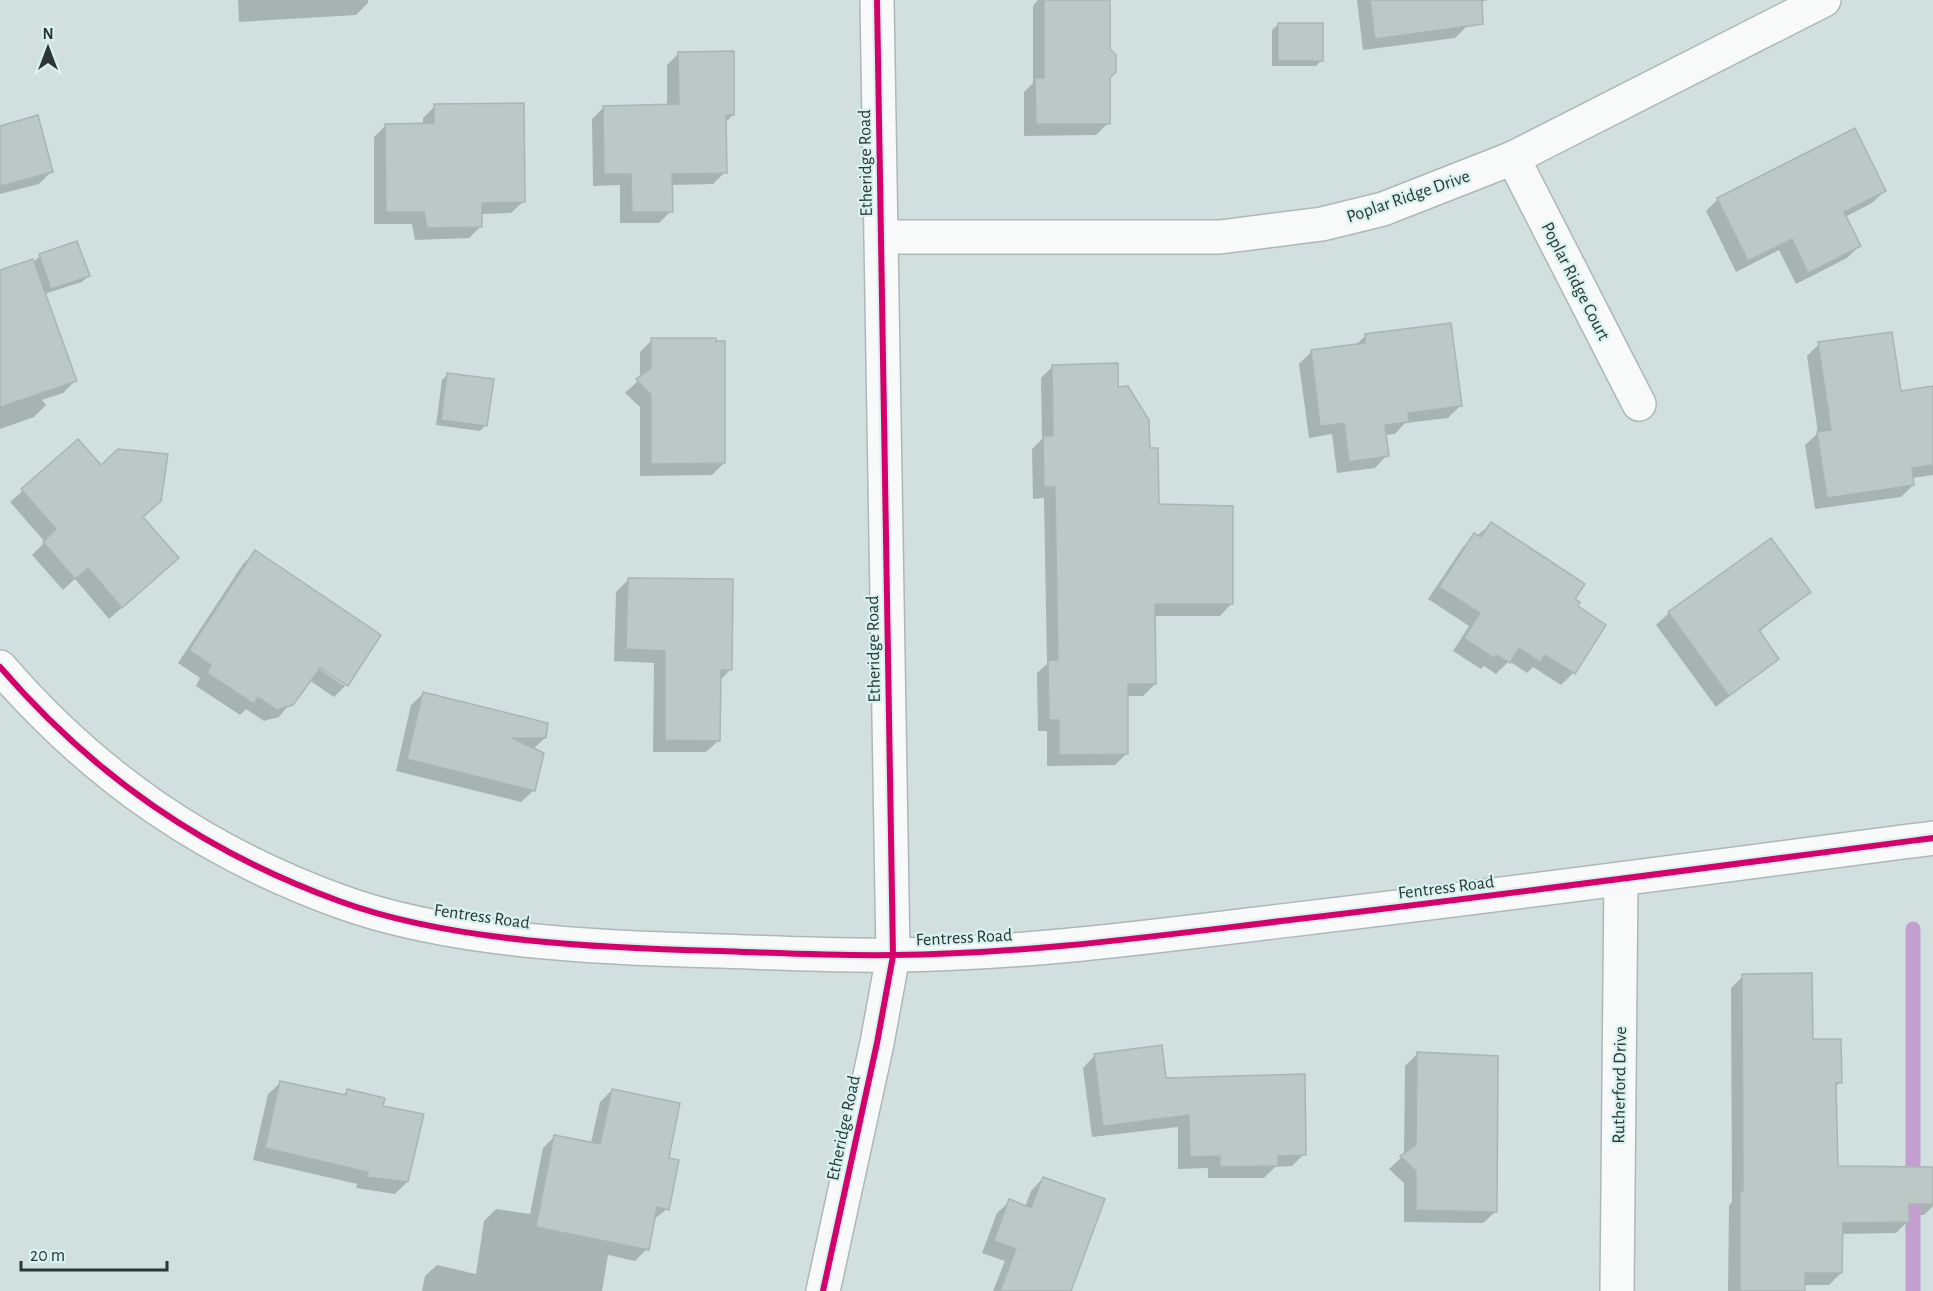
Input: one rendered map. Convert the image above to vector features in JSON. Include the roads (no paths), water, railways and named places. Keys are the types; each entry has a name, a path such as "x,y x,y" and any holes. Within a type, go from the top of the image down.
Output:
{"street":[{"name":"Etheridge Road","path":"822,1291 877,1043 893,956 877,0"},
{"name":"Poplar Ridge Drive","path":"881,237 1220,237 1322,224 1383,209 1513,158 1824,0"},
{"name":"Poplar Ridge Court","path":"1513,158 1640,404"},
{"name":"Fentress Road","path":"0,667 29,701 97,766 153,807 243,860 342,902 445,929 558,942 662,950 893,956 1050,948 1621,879 1933,838"},
{"name":"Rutherford Drive","path":"1617,1291 1621,879"}],"waterway":[{"path":"1913,929 1913,1291"}]}
